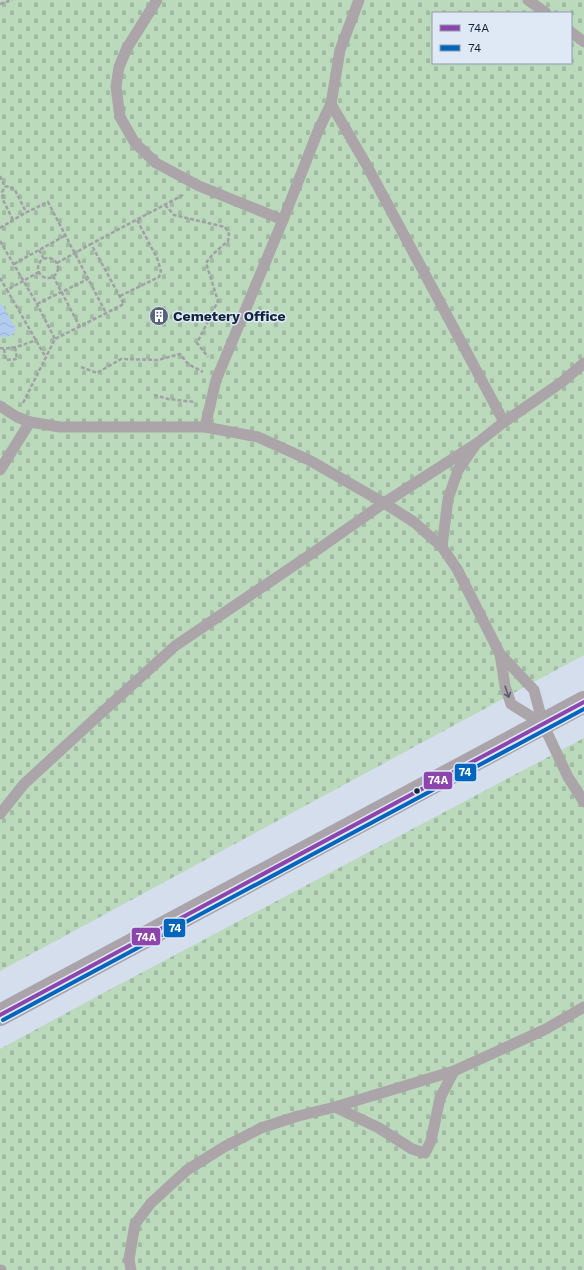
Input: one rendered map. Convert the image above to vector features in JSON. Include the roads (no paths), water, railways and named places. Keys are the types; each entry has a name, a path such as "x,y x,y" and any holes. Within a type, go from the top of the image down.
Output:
{"main road":[{"path":"0,1015 584,702"}],"lane":[{"path":"157,0 127,48 119,67 116,87 120,117 135,143 156,163 199,186 283,220"},
{"path":"205,428 216,380 283,220 318,131 331,104 340,50 359,0"},
{"path":"528,0 545,12"},
{"path":"572,33 584,42"},
{"path":"331,104 366,164 504,422"},
{"path":"0,814 24,784 175,646 384,503 476,444 504,422 562,382 584,363"},
{"path":"0,406 17,417 30,422 60,427 205,428 258,437 309,460 414,522 442,547 457,569 500,654 534,690 544,724 568,776 584,802"},
{"path":"0,470 30,422"},
{"path":"442,547 448,499 458,470 476,444"},
{"path":"500,654 505,686 511,704 544,724"},
{"path":"131,1270 129,1258 135,1224 150,1203 187,1170 224,1147 261,1128 454,1070 546,1029 584,1007"},
{"path":"335,1107 379,1128 412,1149 425,1153 431,1141 440,1098 454,1070"}],"water":[{"path":"0,305 3,305 17,331 7,337 0,336"}],"place":[{"name":"Cemetery Office","path":"159,316"}]}
